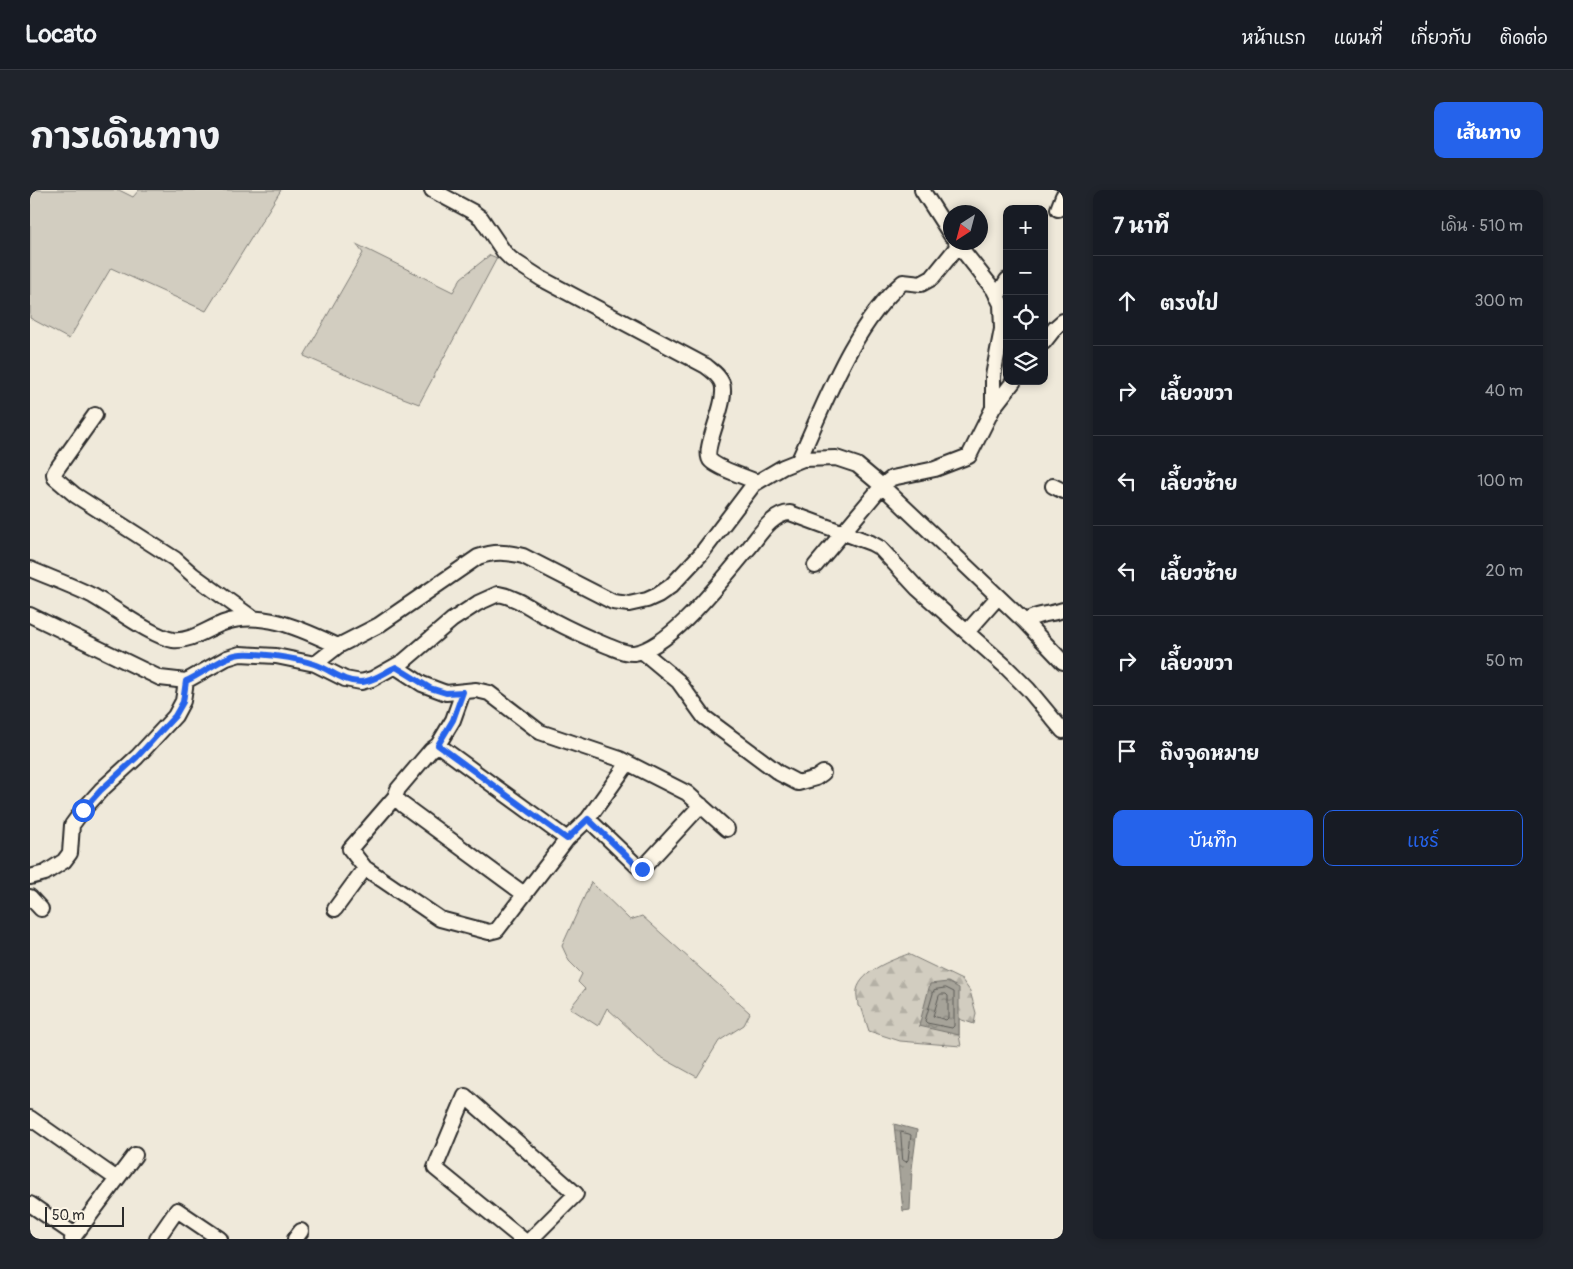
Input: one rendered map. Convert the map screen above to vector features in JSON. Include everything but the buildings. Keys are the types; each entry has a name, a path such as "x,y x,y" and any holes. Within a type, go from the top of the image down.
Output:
{"street":[{"path":"432,190 481,218 504,252 511,259 542,279 698,362 716,374 722,383 723,399 710,440 708,456 717,465 757,482"},
{"path":"922,190 943,222"},
{"path":"799,460 847,359 880,307 903,282 921,284 932,278 949,250"},
{"path":"962,250 994,290 1001,304 1002,329 992,376 993,408"},
{"path":"998,297 1003,288"},
{"path":"1046,340 1063,321"},
{"path":"815,566 882,486 892,478 935,469 969,456 993,408 1011,385"},
{"path":"95,415 56,470 55,478 75,495 175,559 193,575 251,617"},
{"path":"315,664 338,646 379,625 478,557 491,552 508,552 522,556 613,602 629,604 647,600 671,586 701,554 754,484 783,466 799,460 836,458 857,465 882,486 1025,622 1063,662"},
{"path":"30,615 160,678 186,681 227,658 240,654 276,656 315,664 345,679 361,682 372,679 396,667 452,620 478,603 498,594 514,598 589,638 623,652 633,653 655,645 671,634 716,588 769,523 783,514 790,513 880,548 917,588 971,627 1028,689 1063,731"},
{"path":"30,570 92,596 158,635 173,640 186,639 224,622 251,617 295,626 338,646"},
{"path":"971,627 998,597"},
{"path":"1025,622 1031,617 1063,610"},
{"path":"642,651 678,681 704,717 780,773 798,783 816,778 824,773"},
{"path":"396,667 430,688 446,693 476,690 489,693 540,732 628,763 687,793 727,829"},
{"path":"30,877 45,873 64,860 70,853 72,825 101,790 137,757 175,716 183,702 186,681"},
{"path":"463,692 453,720 438,745 431,750 398,789 395,797 350,849 365,868 440,919 489,932 497,930 567,839 588,819 628,763"},
{"path":"438,745 567,839"},
{"path":"395,797 403,805 524,894"},
{"path":"588,819 642,869 701,804"},
{"path":"335,909 365,868"},
{"path":"30,897 41,909"},
{"path":"522,1239 435,1168 465,1096 576,1194 531,1239"},
{"path":"30,1118 117,1179"},
{"path":"30,1204 74,1237 135,1154"},
{"path":"157,1239 177,1210 220,1239"}],"green space":[{"path":"30,190 119,190 133,197 139,190 281,190 206,311 111,268 69,339 30,318"},
{"path":"356,244 453,292 461,278 490,255 497,258 419,404 304,356 363,253"},
{"path":"591,882 630,920 642,916 750,1013 744,1025 719,1041 697,1077 659,1056 607,1008 598,1026 570,1008 585,989 578,982 582,974 569,961 562,946"},
{"path":"908,954 962,980 970,991 976,1013 974,1024 959,1019 961,1046 900,1041 869,1031 862,1009 858,1006 857,990 860,983 864,977 878,967"}],"water":[{"path":"948,982 959,988 959,1035 919,1026 930,984"},
{"path":"894,1124 917,1130 912,1169 910,1210 903,1211"}],"route":[{"path":"83,810 101,790 137,757 175,716 183,702 186,681 227,658 240,654 276,656 315,664 345,679 361,682 372,679 396,667 430,688 446,693 463,692 453,720 438,745 567,839 588,819 642,869"}]}
